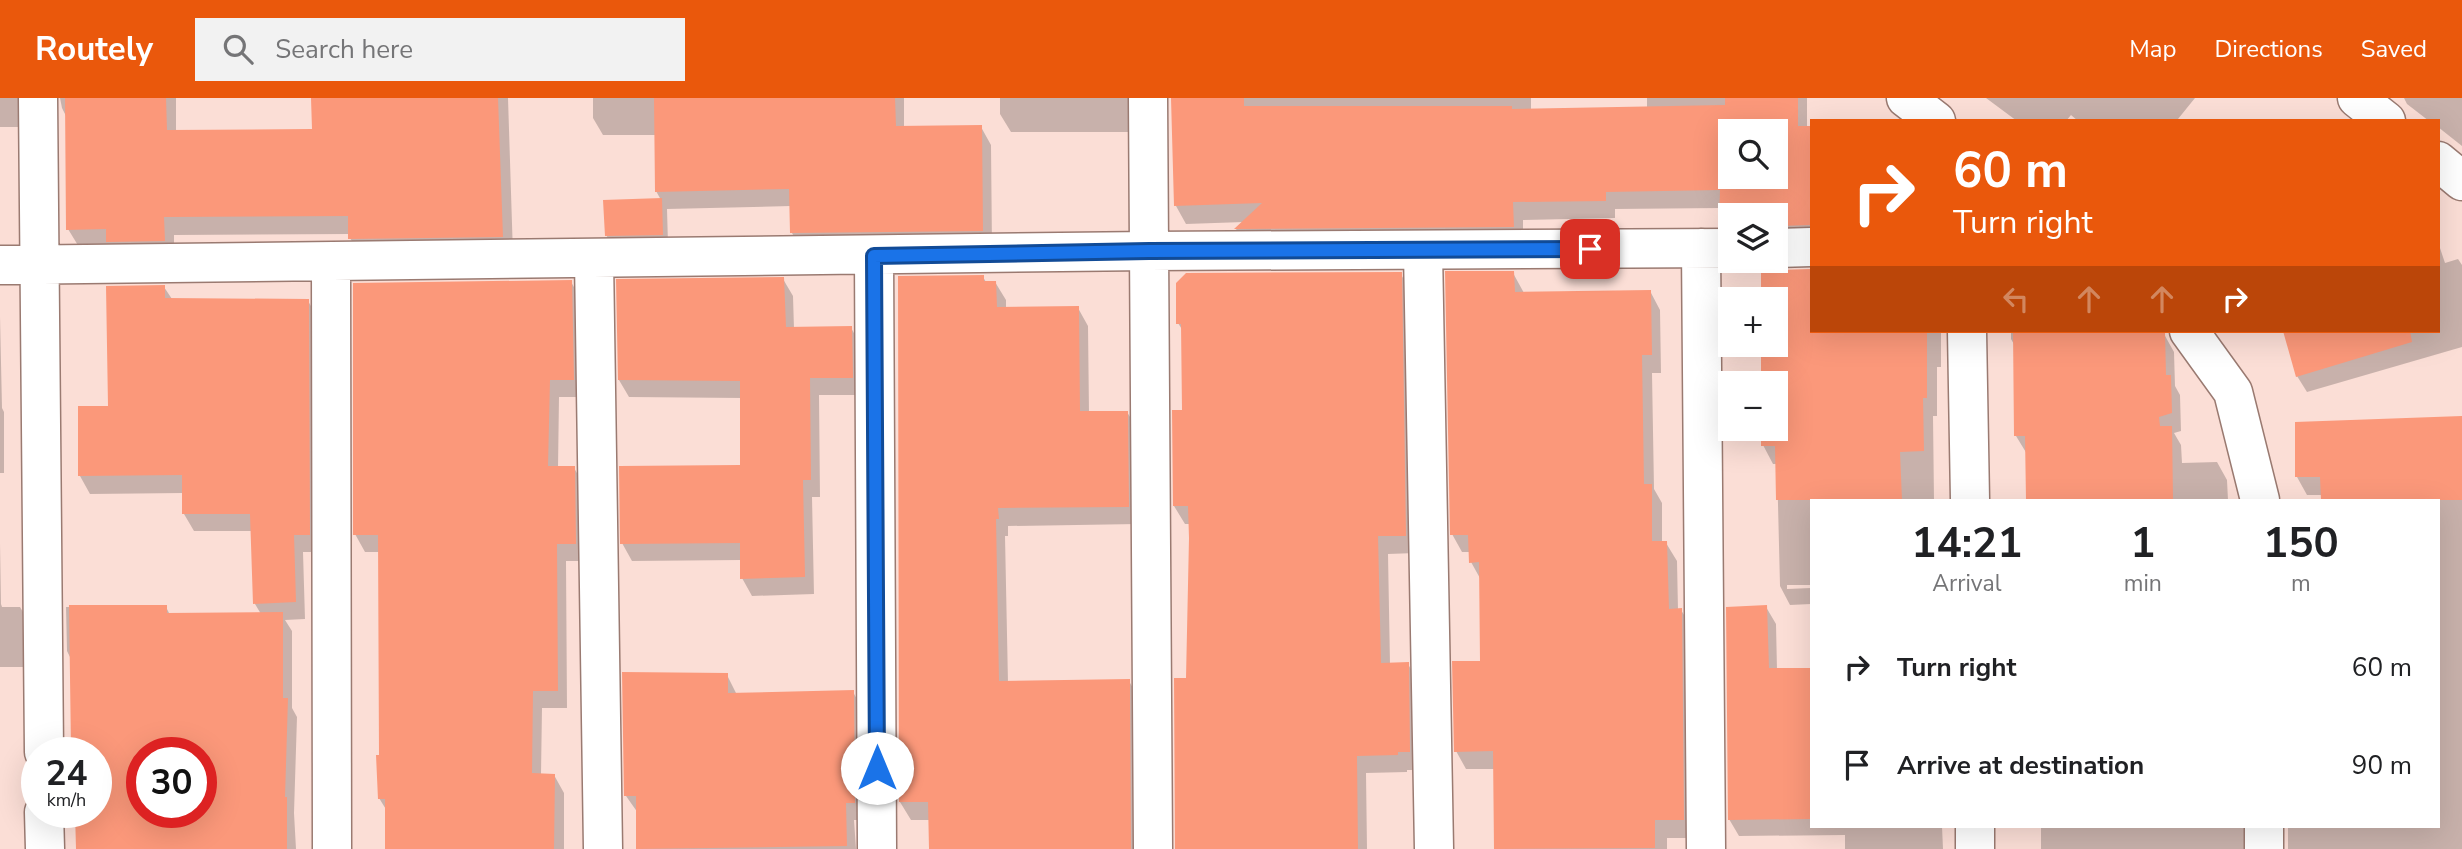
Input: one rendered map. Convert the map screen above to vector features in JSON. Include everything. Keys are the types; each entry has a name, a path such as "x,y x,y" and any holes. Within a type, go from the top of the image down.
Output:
{"street":[{"path":"38,98 44,737"},
{"path":"1148,98 1153,849"},
{"path":"1906,98 1933,119"},
{"path":"2357,98 2383,119"},
{"path":"2440,163 2462,181"},
{"path":"1788,248 1810,247"},
{"path":"0,265 1149,251 1716,248 1706,849"},
{"path":"1423,251 1434,849"},
{"path":"874,256 877,849"},
{"path":"594,259 603,849"},
{"path":"331,262 332,849"},
{"path":"1967,333 1969,499"},
{"path":"2190,333 2233,392 2260,499"},
{"path":"44,828 45,849"},
{"path":"1975,828 1975,849"},
{"path":"2264,828 2264,849"}],"building":[{"path":"65,98 166,98 167,130 312,129 311,98 498,98 503,237 348,239 348,216 164,217 165,241 106,242 106,229 66,230"},
{"path":"654,98 895,98 896,126 982,125 983,231 790,233 789,189 655,192"},
{"path":"1171,98 1244,98 1244,106 1512,106 1512,109 1725,105 1725,98 1798,98 1798,126 1810,126 1810,225 1788,226 1788,203 1720,203 1720,190 1606,192 1606,201 1513,202 1514,227 1234,229 1262,203 1174,206"},
{"path":"662,198 663,235 605,236 603,200"},
{"path":"1810,269 1810,333 1927,333 1927,398 1923,398 1924,451 1900,452 1902,499 1776,500 1775,446 1761,446 1761,441 1788,441 1788,371 1761,371 1761,357 1788,357 1788,287 1761,287 1761,273 1788,273 1788,270"},
{"path":"1445,271 1514,271 1515,292 1651,290 1652,355 1642,355 1644,484 1652,484 1652,541 1667,541 1669,609 1682,608 1684,820 1655,820 1655,848 1494,849 1493,751 1454,752 1452,661 1480,661 1479,562 1469,563 1468,535 1450,535"},
{"path":"1402,272 1406,536 1378,536 1381,663 1409,662 1410,752 1357,756 1358,849 1175,849 1174,678 1186,678 1189,538 1188,506 1173,506 1172,410 1182,410 1181,324 1176,324 1176,283 1186,273"},
{"path":"984,275 984,281 996,281 997,307 1079,306 1080,411 1128,411 1129,507 998,508 999,519 996,519 999,681 1130,679 1131,849 929,849 928,802 899,802 898,276"},
{"path":"784,277 786,327 852,326 853,378 810,378 811,480 803,480 805,577 740,579 740,543 620,544 619,466 740,465 740,381 618,380 616,279"},
{"path":"572,280 574,380 550,380 548,466 575,466 576,544 557,544 558,691 533,691 532,773 555,774 554,849 385,849 385,799 378,799 376,755 379,755 378,535 353,535 353,283"},
{"path":"165,285 165,298 309,299 310,535 294,535 296,602 253,604 250,514 182,514 182,475 78,476 78,406 108,406 106,286"},
{"path":"2013,333 2165,333 2166,375 2171,375 2172,413 2159,417 2160,426 2172,426 2173,499 2026,499 2025,436 2014,436"},
{"path":"2284,333 2410,333 2412,342 2296,377"},
{"path":"2462,416 2462,500 2321,499 2320,477 2295,477 2295,422"},
{"path":"69,605 167,605 167,613 283,612 283,698 288,698 285,797 287,849 76,849 75,828 112,828 112,737 71,737"},
{"path":"1767,605 1769,668 1810,668 1810,819 1728,820 1726,607"},
{"path":"622,672 728,673 728,693 854,690 855,803 846,803 847,846 636,849 636,796 624,796"}],"route":[{"path":"877,768 874,256 1149,251 1590,249"}]}
